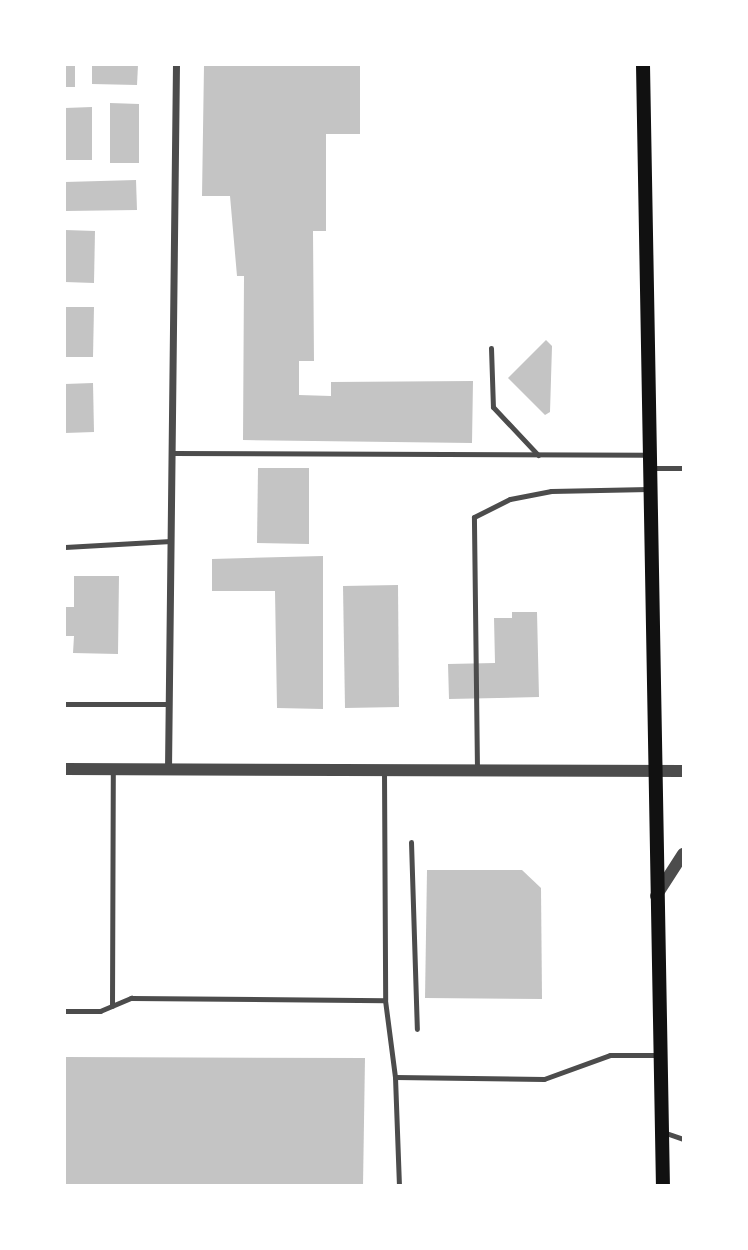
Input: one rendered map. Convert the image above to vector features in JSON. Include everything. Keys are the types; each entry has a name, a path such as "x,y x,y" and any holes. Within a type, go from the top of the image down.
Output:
{"main road":[{"path":"643,65 652,771 663,1185"}],"street":[{"path":"168,769 176,65"},
{"path":"65,769 683,771"},
{"path":"656,897 683,854"}],"lane":[{"path":"491,348 493,407 538,455"},
{"path":"172,453 538,455 649,461 683,468"},
{"path":"477,771 474,517 510,499 551,491 649,489"},
{"path":"65,547 171,541"},
{"path":"65,704 169,704"},
{"path":"112,1006 113,769"},
{"path":"384,771 386,1000 396,1077 399,1185"},
{"path":"411,842 417,1029"},
{"path":"65,1011 112,1006 131,998 386,1000"},
{"path":"396,1077 544,1079 610,1055 660,1055"},
{"path":"662,1131 683,1139"}],"building":[{"path":"65,65 75,65 75,87 65,87"},
{"path":"92,65 138,65 137,85 92,84"},
{"path":"204,65 360,65 360,134 326,134 326,231 313,231 314,361 299,361 299,395 331,396 331,382 473,381 472,443 243,440 244,276 237,276 230,196 202,196"},
{"path":"110,103 139,104 139,163 110,163"},
{"path":"92,107 92,160 65,160 65,108"},
{"path":"136,180 137,210 65,211 65,182"},
{"path":"65,230 95,231 94,283 65,282"},
{"path":"65,307 94,307 93,357 65,357"},
{"path":"546,340 552,346 550,412 545,415 508,378"},
{"path":"93,383 94,432 65,433 65,384"},
{"path":"258,468 309,468 309,544 257,543"},
{"path":"323,556 323,709 277,708 275,591 212,591 212,559"},
{"path":"74,576 119,576 118,654 73,653 74,636 65,636 65,607 74,607"},
{"path":"398,585 399,707 345,708 343,586"},
{"path":"512,612 537,612 539,697 449,699 448,664 495,663 494,618 512,618"},
{"path":"427,870 522,870 541,888 542,999 425,998"},
{"path":"65,1057 365,1058 363,1185 65,1185"}]}
